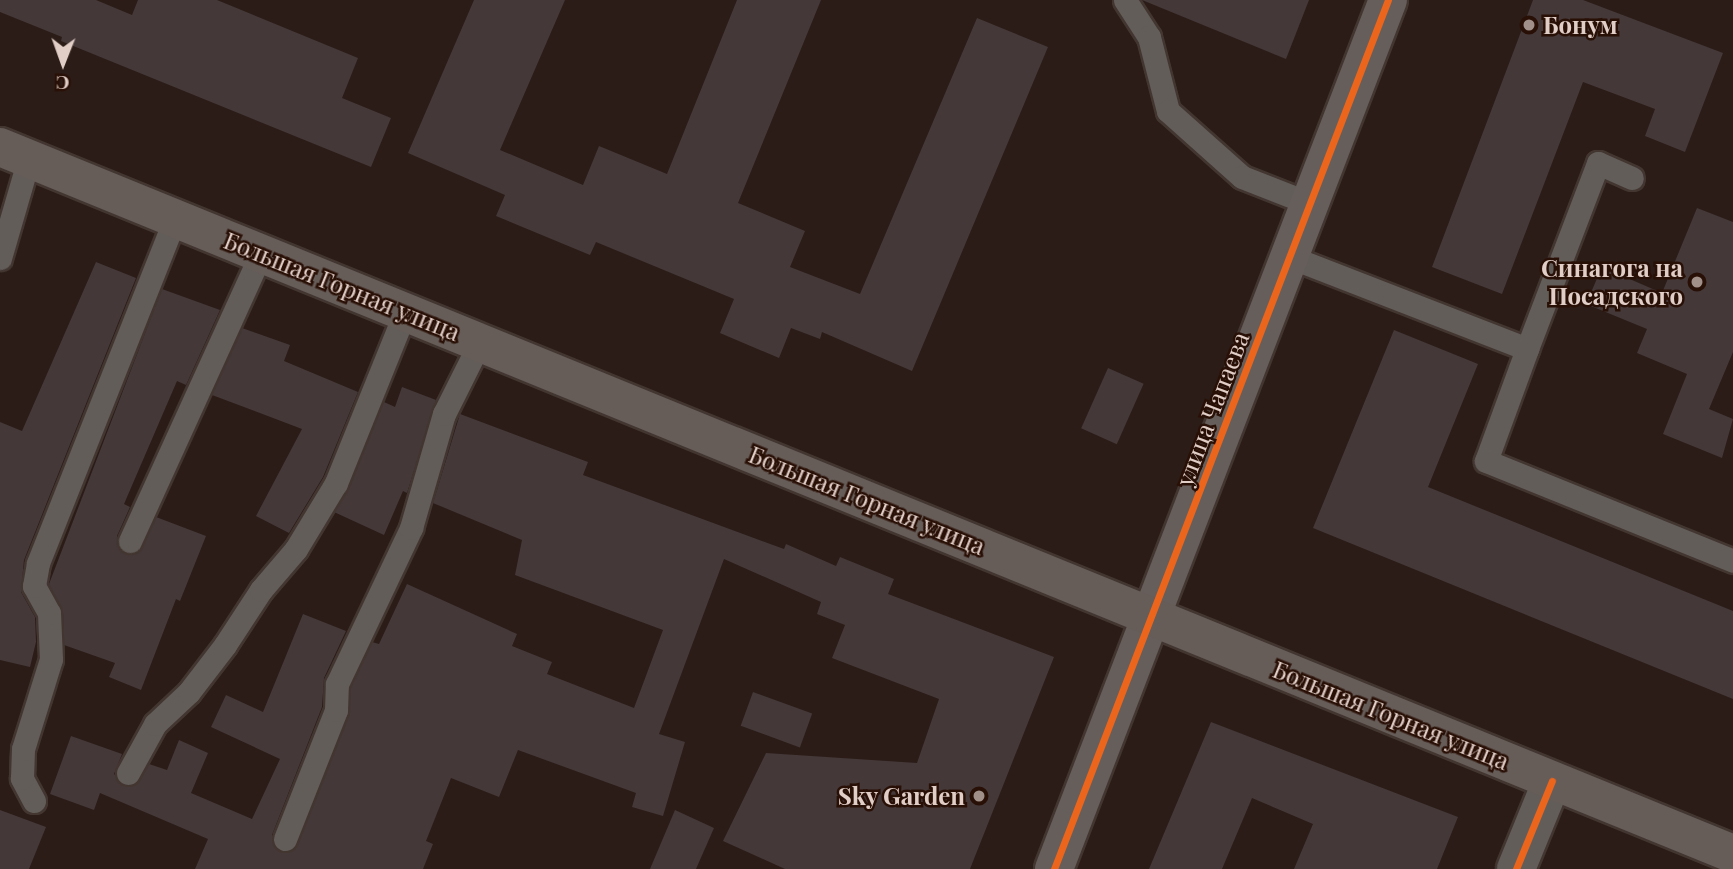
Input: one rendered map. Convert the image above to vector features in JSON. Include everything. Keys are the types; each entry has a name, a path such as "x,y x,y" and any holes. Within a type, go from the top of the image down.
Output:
{"main road":[{"name":"Большая Горная улица","path":"14,152 1733,854"}],"street":[{"name":"улица Чапаева","path":"1054,869 1388,0"},
{"path":"1516,869 1552,781"}],"lane":[{"path":"1125,0 1149,37 1168,111 1242,177 1311,204"},
{"path":"0,258 14,152"},
{"path":"1632,178 1598,163 1486,461 1733,561"},
{"path":"34,801 22,778 23,749 51,659 49,613 34,586 38,563 176,218"},
{"path":"130,541 261,253"},
{"path":"1290,257 1527,349"},
{"path":"128,773 155,724 189,692 225,645 261,590 296,549 336,483 405,312"},
{"path":"285,839 336,710 337,684 411,528 444,414 480,342"}],"building":[{"path":"0,0 96,0 132,15 138,0 217,0 358,58 342,98 391,118 371,167 61,41 62,37 0,12"},
{"path":"474,0 565,0 500,150 583,185 599,146 667,174 737,0 821,0 738,203 805,231 790,267 860,294 977,18 1048,47 912,371 822,332 820,339 791,328 779,358 720,333 734,299 596,242 590,255 496,216 505,195 408,153"},
{"path":"1142,0 1309,0 1286,59"},
{"path":"1533,0 1583,0 1723,53 1685,152 1645,136 1655,109 1583,82 1502,294 1432,267"},
{"name":"Синагога на Посадского","path":"1697,208 1733,222 1733,352 1709,409 1733,419 1722,458 1663,434 1687,374 1637,353 1647,329 1586,304 1602,267 1662,293"},
{"path":"96,262 136,278 24,560 21,592 35,617 36,642 30,667 0,660 0,422 22,431"},
{"path":"162,289 220,310 186,385 177,381 124,504 130,507 117,536 124,553 138,553 156,517 206,536 180,601 176,599 141,690 109,677 115,663 64,645 63,612 49,584"},
{"path":"242,328 290,345 284,361 358,392 323,477 289,533 256,516 302,429 212,395"},
{"path":"1394,330 1478,364 1428,487 1733,611 1733,699 1313,528"},
{"path":"1108,368 1144,384 1117,444 1081,428"},
{"path":"402,387 436,400 407,493 403,491 384,535 334,512 384,402 395,407"},
{"path":"460,414 588,462 583,475 784,549 786,544 836,566 840,557 894,579 888,594 1054,657 970,869 785,869 723,841 766,753 917,763 939,699 832,658 845,625 817,614 821,602 724,559 659,734 685,742 663,816 632,807 636,793 518,750 499,797 451,778 426,841 433,844 423,869 195,869 208,839 100,793 94,810 50,794 71,736 122,754 114,774 128,787 140,780 149,764 167,770 179,740 208,753 191,793 252,819 280,759 211,727 226,695 263,712 303,614 346,631 324,678 322,707 272,835 279,852 293,850 349,715 351,687 372,642 379,644 407,584 517,634 512,646 552,662 547,674 634,708 663,630 515,575 522,540 433,503"},
{"path":"753,692 812,714 800,747 741,726"},
{"path":"1211,722 1458,817 1437,869 1294,869 1313,824 1252,798 1222,869 1149,869"},
{"path":"0,810 46,827 29,869 0,869"},
{"path":"675,810 714,828 696,869 650,869"}],"cycle path":[{"path":"1054,869 1388,0"},
{"path":"1516,869 1552,781"}],"place":[{"name":"Бонум","path":"1529,25"},
{"name":"Синагога на Посадского","path":"1697,282"},
{"name":"Sky Garden","path":"979,796"}]}
